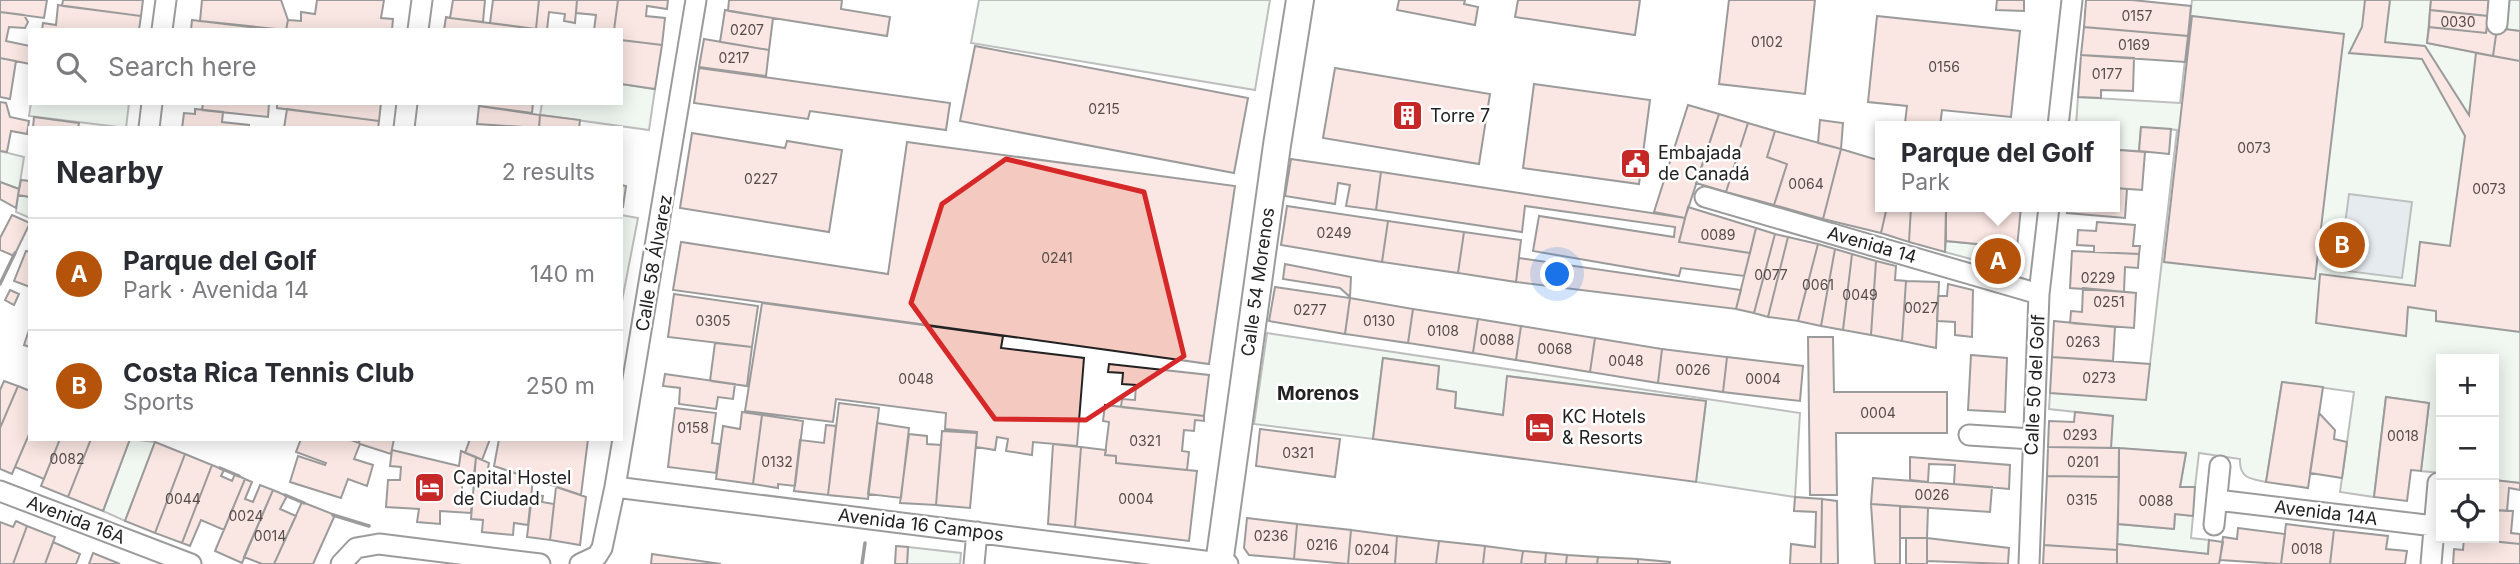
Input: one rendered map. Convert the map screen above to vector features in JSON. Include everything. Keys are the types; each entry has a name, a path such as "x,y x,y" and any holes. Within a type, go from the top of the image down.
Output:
{"main road":[{"name":"Calle 54 Morenos","path":"1222,564 1277,145 1300,0"}],"street":[{"path":"162,28 166,0"},
{"path":"418,28 422,0"},
{"name":"Calle 58 Álvarez","path":"623,439 696,0"},
{"path":"2059,121 2072,0"},
{"path":"2497,24 2499,0"},
{"path":"149,126 152,105"},
{"path":"404,126 407,105"},
{"name":"Avenida 14","path":"1705,197 2039,294"},
{"name":"Calle 50 del Golf","path":"2029,564 2039,294 2048,212"},
{"path":"1969,435 2032,439"},
{"name":"Calle 58 Álvarez","path":"585,563 602,548 623,441"},
{"path":"2214,525 2220,466"},
{"name":"Avenida 16 Campos","path":"615,487 1222,564"},
{"name":"Avenida 16A","path":"0,491 191,564"},
{"name":"Avenida 14A","path":"2217,500 2434,526"},
{"path":"2431,564 2436,504"},
{"path":"974,564 977,532"},
{"path":"341,564 350,552 365,544 471,560 540,564"}],"highlighted area":[{"path":"1006,159 1144,192 1184,356 1086,420 995,419 911,303 942,204"}],"green space":[{"path":"979,0 1270,0 1255,90 971,43"},
{"path":"2192,0 2431,0 2427,43 2520,61 2520,483 2499,481 2499,354 2436,354 2436,472 2421,471 2429,403 2386,397 2374,497 2340,492 2354,392 2282,382 2266,482 2244,474 2240,459 2199,453 2195,487 2180,487 2186,453 2111,448 2112,416 2049,409 2050,393 2150,364 2177,130 2141,127 2139,151 2120,150 2120,121 2076,121 2078,97 2180,103"},
{"path":"2507,0 2520,0 2520,31 2503,29"},
{"path":"623,84 655,89 649,130 540,115 542,105 623,105"},
{"path":"31,105 129,105 126,126 29,116"},
{"path":"0,151 24,157 19,189 0,182"},
{"path":"18,195 28,197 28,217 16,212"},
{"path":"623,215 638,218 623,296"},
{"path":"1946,241 2017,248 2015,271 1945,252"},
{"path":"1267,333 1800,413 1795,497 1696,482 1706,401 1508,376 1503,415 1455,408 1456,392 1437,389 1439,366 1383,358 1373,439 1254,424"},
{"path":"129,441 155,442 125,521 103,511"},
{"path":"2175,514 2193,516 2191,538 2209,540 2208,554 2117,544 2118,524 2174,529"},
{"path":"908,547 961,553 960,564 907,564"}],"shaded area":[{"path":"2349,194 2412,202 2402,278 2339,270"}],"building":[{"path":"0,0 47,0 44,18 0,12"},
{"path":"63,0 143,0 141,16 62,6"},
{"path":"202,0 281,0 288,20 286,28 200,21"},
{"path":"317,0 384,0 381,18 393,19 392,28 286,28 288,20 301,21 301,12 315,14"},
{"path":"453,0 485,0 483,22 450,18"},
{"path":"493,0 539,0 536,28 490,23"},
{"path":"539,0 577,0 575,23 564,21 565,14 549,12 547,28 536,28"},
{"path":"577,0 618,0 614,28 594,28 596,15 576,13"},
{"path":"618,0 668,0 667,9 647,6 646,16 665,18 662,45 623,40 623,28 614,28"},
{"path":"729,0 842,0 841,9 890,17 887,36 728,11"},
{"path":"1399,0 1465,0 1464,4 1478,7 1475,25 1397,10"},
{"path":"1518,0 1640,0 1635,35 1515,17"},
{"path":"1729,0 1815,0 1805,94 1719,84"},
{"path":"1997,0 2024,0 2024,11 1996,10"},
{"path":"2086,0 2132,0 2191,6 2188,36 2084,27"},
{"path":"2365,0 2390,0 2385,42 2425,46 2469,115 2476,53 2520,61 2520,332 2436,321 2436,311 2408,307 2406,336 2316,323 2320,274 2415,286 2420,242 2450,246 2465,136 2422,59 2349,53 2362,27"},
{"path":"2431,0 2489,0 2488,16 2430,10"},
{"path":"58,5 141,16 139,28 42,28 43,23 56,25"},
{"path":"725,10 773,18 769,50 720,42"},
{"path":"2430,10 2488,16 2486,33 2429,27"},
{"path":"0,12 24,15 28,22 25,28 9,27 6,41 28,46 28,64 0,58"},
{"path":"1877,16 2020,31 2011,117 1942,110 1941,121 1905,121 1907,106 1868,102"},
{"path":"2192,16 2344,34 2315,279 2164,262"},
{"path":"446,17 527,28 444,28"},
{"path":"192,20 258,28 191,28"},
{"path":"2084,27 2188,36 2185,62 2081,55"},
{"path":"2429,27 2486,33 2487,28 2497,28 2493,56 2427,43"},
{"path":"2497,28 2520,31 2520,61 2493,56"},
{"path":"704,39 769,50 766,76 699,67"},
{"path":"623,40 662,45 655,89 623,84"},
{"path":"975,46 1248,98 1234,173 960,121"},
{"path":"2081,55 2134,58 2133,91 2101,90 2101,98 2078,97"},
{"path":"0,58 16,61 10,99 0,97"},
{"path":"699,68 950,103 946,130 810,111 808,119 694,103"},
{"name":"Torre 7","path":"1335,68 1490,94 1479,164 1323,138"},
{"path":"1534,84 1650,100 1639,184 1523,168"},
{"path":"0,102 6,103 10,117 29,121 27,134 11,131 7,152 0,151"},
{"path":"203,105 269,105 268,117 202,110"},
{"path":"277,105 381,105 379,121 277,108"},
{"path":"479,105 533,105 532,113"},
{"path":"1688,105 1719,114 1685,218 1654,212"},
{"path":"479,106 540,115 539,126 477,124"},
{"path":"195,109 223,112 222,122 249,126 182,126 184,113 195,114"},
{"path":"287,109 379,121 378,126 284,126"},
{"path":"1719,114 1748,123 1726,192 1696,183"},
{"path":"540,115 580,120 579,126 539,126"},
{"path":"34,117 79,123 78,126 33,126"},
{"path":"1820,120 1843,123 1841,149 1818,143"},
{"path":"1748,123 1775,131 1767,157 1787,164 1774,205 1726,192"},
{"path":"2141,127 2171,129 2169,154 2139,151"},
{"path":"1775,131 1841,149 1823,219 1774,205 1787,164 1767,157"},
{"path":"692,133 785,148 787,141 842,150 829,232 680,208"},
{"path":"907,142 1235,186 1209,364 673,290 681,242 888,274"},
{"path":"1841,149 1875,159 1875,212 1886,212 1881,233 1823,219"},
{"path":"2120,150 2145,152 2142,190 2120,188"},
{"path":"1291,159 1381,172 1376,210 1346,206 1350,185 1338,183 1335,204 1285,196"},
{"path":"1381,172 1685,218 1679,242 1750,253 1744,276 1681,268 1679,276 1533,251 1539,216 1674,237 1675,227 1525,206 1522,232 1376,210"},
{"path":"21,180 28,181 28,197 18,195"},
{"path":"0,182 19,189 16,208 0,199"},
{"path":"623,185 626,186 623,207"},
{"path":"2120,188 2127,189 2125,218 2067,213 2120,212"},
{"path":"1287,206 1388,221 1382,262 1281,245"},
{"path":"1688,207 1756,228 1750,253 1679,242"},
{"path":"1886,212 1911,212 1909,242 1881,233"},
{"path":"1911,212 1946,212 1945,252 1909,242"},
{"path":"1946,212 2021,212 2017,248 1946,241"},
{"path":"12,215 28,222 14,256 0,250 0,238"},
{"path":"1388,221 1464,232 1458,273 1382,262"},
{"path":"2097,222 2135,225 2133,246 2140,246 2139,254 2094,252 2094,246 2077,245 2078,230 2096,231"},
{"path":"1756,228 1775,234 1754,313 1736,309"},
{"path":"1464,232 1521,240 1516,282 1458,273"},
{"path":"1775,234 1788,237 1768,317 1754,313"},
{"path":"1788,237 1818,244 1798,321 1768,317"},
{"path":"1818,244 1835,249 1821,326 1798,321"},
{"path":"1835,249 1852,254 1843,330 1821,326"},
{"path":"26,251 28,252 28,286 14,281"},
{"path":"2072,251 2139,254 2138,268 2125,267 2124,292 2070,288"},
{"path":"1852,254 1876,261 1871,335 1843,330"},
{"path":"1519,258 1741,290 1736,309 1516,282"},
{"path":"1876,261 1896,266 1895,280 1906,281 1902,341 1871,335"},
{"path":"1285,264 1351,277 1350,297 1340,288 1283,279"},
{"path":"1906,281 1939,282 1936,348 1902,341"},
{"path":"1948,284 1973,290 1972,337 1955,335 1955,322 1937,321 1938,296 1947,296"},
{"path":"1275,287 1350,298 1345,334 1269,321"},
{"path":"2083,288 2136,293 2134,328 2070,323 2071,311 2082,312"},
{"path":"10,290 19,294 14,305 5,300"},
{"path":"674,294 758,306 752,347 668,337"},
{"path":"1350,298 1413,309 1408,343 1345,334"},
{"path":"762,303 1003,336 1001,348 1084,358 1077,446 1033,442 1032,455 1006,451 1008,439 997,437 995,450 976,447 977,432 945,429 946,413 836,399 833,422 745,411"},
{"path":"1413,309 1478,319 1473,353 1408,343"},
{"path":"1478,319 1521,326 1516,360 1473,353"},
{"path":"2054,321 2115,327 2113,361 2052,357"},
{"path":"1521,326 1595,338 1590,372 1516,360"},
{"path":"1808,337 1833,337 1834,392 1947,392 1947,433 1836,433 1837,495 1810,495"},
{"path":"1595,338 1662,349 1658,383 1590,372"},
{"path":"715,343 752,347 747,386 710,381"},
{"path":"1662,349 1727,357 1723,392 1658,383"},
{"path":"1971,355 2007,358 2005,412 1968,410"},
{"path":"1727,357 1803,366 1800,401 1723,392"},
{"path":"2052,357 2150,364 2146,400 2050,393"},
{"name":"KC Hotels & Resorts","path":"1383,358 1439,366 1437,389 1456,392 1455,408 1503,415 1507,376 1706,401 1696,482 1373,439"},
{"path":"1109,364 1209,375 1204,416 1121,407 1122,399 1135,400 1136,385 1122,384 1123,373 1108,372"},
{"path":"665,374 735,384 733,399 718,397 716,409 679,404 680,388 663,386"},
{"path":"4,381 18,386 0,428 0,390"},
{"path":"2282,382 2323,387 2308,488 2266,482"},
{"path":"18,386 28,390 28,437 12,474 0,469 0,428"},
{"path":"2386,397 2429,403 2421,471 2411,470 2407,501 2374,497"},
{"path":"839,403 879,408 868,499 828,495"},
{"path":"1105,405 1204,416 1204,421 1195,420 1194,431 1184,430 1182,451 1189,452 1187,470 1116,463 1116,456 1105,455 1109,422 1103,421"},
{"path":"675,408 716,413 712,443 720,444 716,473 668,467"},
{"path":"742,412 762,415 753,484 716,479 723,426 740,429"},
{"path":"2075,412 2113,416 2111,448 2048,447 2049,421 2074,422"},
{"path":"2319,413 2335,430 2334,439 2347,442 2342,478 2310,473"},
{"path":"762,415 803,421 795,486 778,484 778,488 753,484"},
{"path":"877,423 909,428 901,498 868,494"},
{"path":"826,425 836,426 828,495 794,491 800,440 824,443"},
{"path":"1260,429 1340,439 1335,477 1256,466"},
{"path":"942,431 977,433 970,508 936,505"},
{"path":"909,434 927,436 927,444 941,445 936,505 900,503"},
{"path":"28,437 28,441 59,441 44,479 15,467"},
{"path":"59,441 90,441 68,497 41,486"},
{"path":"90,441 129,441 103,511 68,497"},
{"path":"300,441 394,441 391,454 360,444 354,459 373,465 367,486 348,479 341,498 290,482 298,456 325,465 326,463 296,452"},
{"path":"469,441 489,441 482,460 465,453"},
{"path":"499,441 588,441 581,495 494,466"},
{"path":"155,442 185,454 155,533 125,521"},
{"path":"1053,444 1081,447 1075,527 1048,524"},
{"path":"1081,447 1106,450 1105,455 1116,456 1116,463 1197,471 1189,541 1075,527"},
{"path":"2048,447 2119,448 2119,477 2047,476"},
{"path":"2119,448 2186,453 2180,487 2195,487 2193,516 2175,514 2174,529 2118,524"},
{"path":"392,450 459,466 461,451 476,457 473,484 462,483 462,494 472,495 471,513 440,511 440,524 417,522 419,509 386,507 388,480 400,480 401,467 390,466"},
{"path":"185,454 212,465 182,543 155,533"},
{"path":"476,457 489,463 486,479 507,482 508,471 533,479 528,525 514,523 513,535 482,532 483,520 471,519"},
{"path":"1910,457 2010,465 2009,489 1954,484 1955,465 1929,464 1928,482 1910,480"},
{"path":"212,465 224,470 221,476 232,481 235,474 245,479 224,530 201,520 190,546 182,543"},
{"path":"2047,476 2119,477 2117,550 2044,545"},
{"path":"1873,478 1992,487 1990,512 1871,504"},
{"path":"245,479 252,482 245,499 253,502 260,485 273,490 242,563 215,551"},
{"path":"2499,481 2520,483 2520,490 2509,488 2507,511 2499,510"},
{"path":"556,487 586,497 580,545 550,540"},
{"path":"273,490 287,496 280,509 296,516 274,564 262,564 244,557"},
{"path":"532,495 543,496 542,502 554,504 550,540 527,537"},
{"path":"1795,497 1822,499 1821,564 1790,564 1791,544 1815,547 1816,512 1794,511"},
{"path":"1822,499 1837,501 1838,564 1821,564"},
{"path":"302,502 335,515 313,564 274,564"},
{"path":"1871,504 1900,506 1900,564 1875,564"},
{"path":"1900,506 1928,508 1927,538 1900,538"},
{"path":"2499,510 2513,511 2511,533 2520,534 2520,544 2499,542"},
{"path":"1247,518 1297,524 1294,559 1249,555 1244,548"},
{"path":"16,521 27,526 13,564 0,564 0,522 13,527"},
{"path":"1297,524 1351,530 1348,564 1294,559"},
{"path":"2286,524 2334,530 2330,564 2281,564"},
{"path":"27,526 55,537 45,564 13,564"},
{"path":"2238,528 2285,534 2281,564 2220,560 2223,537 2237,539"},
{"path":"1351,530 1397,536 1395,564 1348,564"},
{"path":"2334,530 2388,536 2386,549 2407,551 2405,564 2330,564"},
{"path":"1397,536 1439,541 1436,564 1395,564"},
{"path":"1906,538 1927,538 1927,564 1906,564"},
{"path":"1927,538 2009,548 2008,564 1927,561"},
{"path":"2209,540 2223,542 2219,564 2117,564 2117,544 2208,554"},
{"path":"1439,541 1485,546 1483,564 1436,564"},
{"path":"53,542 80,554 76,564 45,564"},
{"path":"2464,543 2520,544 2520,564 2453,564 2454,549 2463,550"},
{"path":"2044,545 2117,550 2117,564 2043,564"},
{"path":"896,546 908,547 907,564 895,564"},
{"path":"1485,546 1523,551 1521,564 1483,564"},
{"path":"1523,551 1546,553 1545,564 1521,564"},
{"path":"93,553 120,564 89,564"},
{"path":"1546,553 1567,555 1566,564 1545,564"},
{"path":"652,554 721,564 651,564"},
{"path":"1567,555 1598,557 1597,564 1566,564"},
{"path":"1598,557 1638,559 1638,564 1597,564"},
{"path":"1638,559 1670,562 1670,564 1638,564"}],"wall":[{"path":"0,284 15,253"},
{"path":"220,468 239,476"},
{"path":"285,495 304,503"},
{"path":"333,515 369,526"},
{"path":"862,564 865,543"}],"place":[{"name":"Torre 7","path":"1407,116"},
{"name":"Embajada de Canadá","path":"1635,163"},
{"name":"Costa Rica Tennis Club","path":"2342,245"},
{"name":"Parque del Golf","path":"1998,261"},
{"name":"KC Hotels & Resorts","path":"1539,427"},
{"name":"Capital Hostel de Ciudad","path":"430,488"}],"district":[{"name":"Morenos","path":"1318,393"}]}
